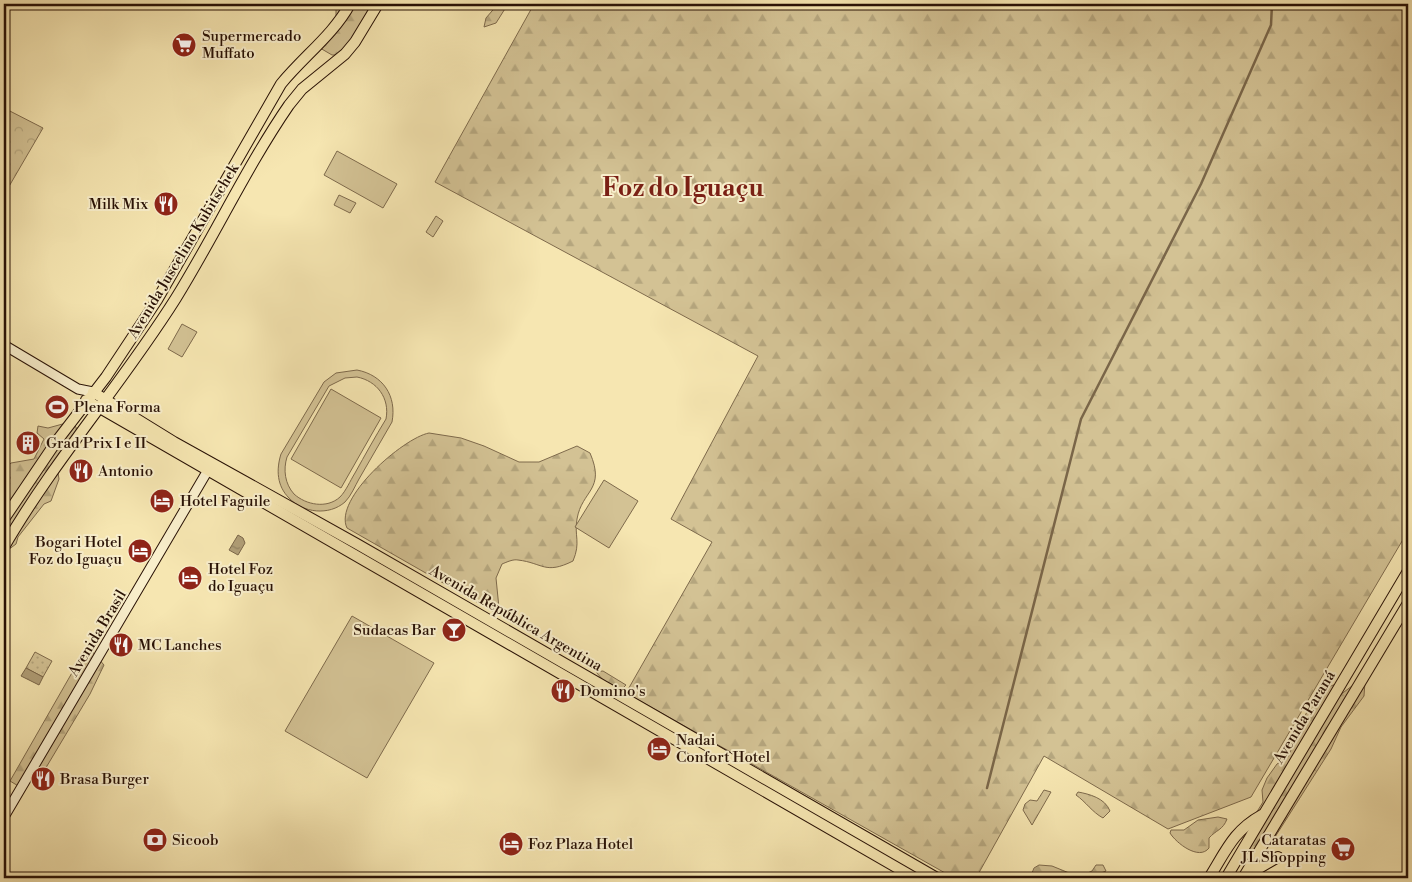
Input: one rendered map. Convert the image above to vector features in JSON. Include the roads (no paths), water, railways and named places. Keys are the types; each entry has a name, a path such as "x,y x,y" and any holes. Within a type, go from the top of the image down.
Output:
{"main road":[{"name":"Avenida Juscelino Kubitschek","path":"4,519 86,400 106,377 157,300 281,84 297,65 339,24 350,4"},
{"name":"Avenida Juscelino Kubitschek","path":"4,547 57,462 102,405 176,297 289,105 302,89 345,54 355,42 378,4"},
{"name":"Avenida República Argentina","path":"92,392 102,405"},
{"name":"Avenida República Argentina","path":"86,400 102,405 915,878"},
{"name":"Avenida República Argentina","path":"210,468 357,544 937,878"},
{"name":"Avenida Paraná","path":"1226,878 1408,570"},
{"name":"Avenida Paraná","path":"1243,878 1408,603"},
{"path":"1209,878 1233,838 1246,824 1263,815"},
{"path":"1243,878 1278,857"}],"street":[{"name":"Avenida República Argentina","path":"4,346 78,389 92,392"},
{"name":"Avenida República Argentina","path":"78,389 86,400"},
{"name":"Avenida Brasil","path":"4,817 210,468"}],"water":[{"path":"238,535 243,538 245,543 238,555 229,550"},
{"path":"26,668 43,677 39,685 21,676"}],"waterway":[{"path":"987,788 1081,419 1201,184 1271,25 1272,4"}],"place":[{"name":"Supermercado Muffato","path":"184,45"},
{"name":"Milk Mix","path":"166,204"},
{"name":"Plena Forma","path":"57,407"},
{"name":"Grad Prix I e II","path":"28,443"},
{"name":"Antonio","path":"81,471"},
{"name":"Hotel Faguile","path":"162,501"},
{"name":"Bogari Hotel Foz do Iguaçu","path":"140,551"},
{"name":"Hotel Foz do Iguaçu","path":"190,578"},
{"name":"Sudacas Bar","path":"454,630"},
{"name":"MC Lanches","path":"121,645"},
{"name":"Domino's","path":"563,691"},
{"name":"Nadai Confort Hotel","path":"659,749"},
{"name":"Brasa Burger","path":"43,779"},
{"name":"Sicoob","path":"155,840"},
{"name":"Foz Plaza Hotel","path":"511,844"},
{"name":"Cataratas JL Shopping","path":"1343,849"}],"district":[{"name":"Foz do Iguaçu","path":"683,187"}]}
